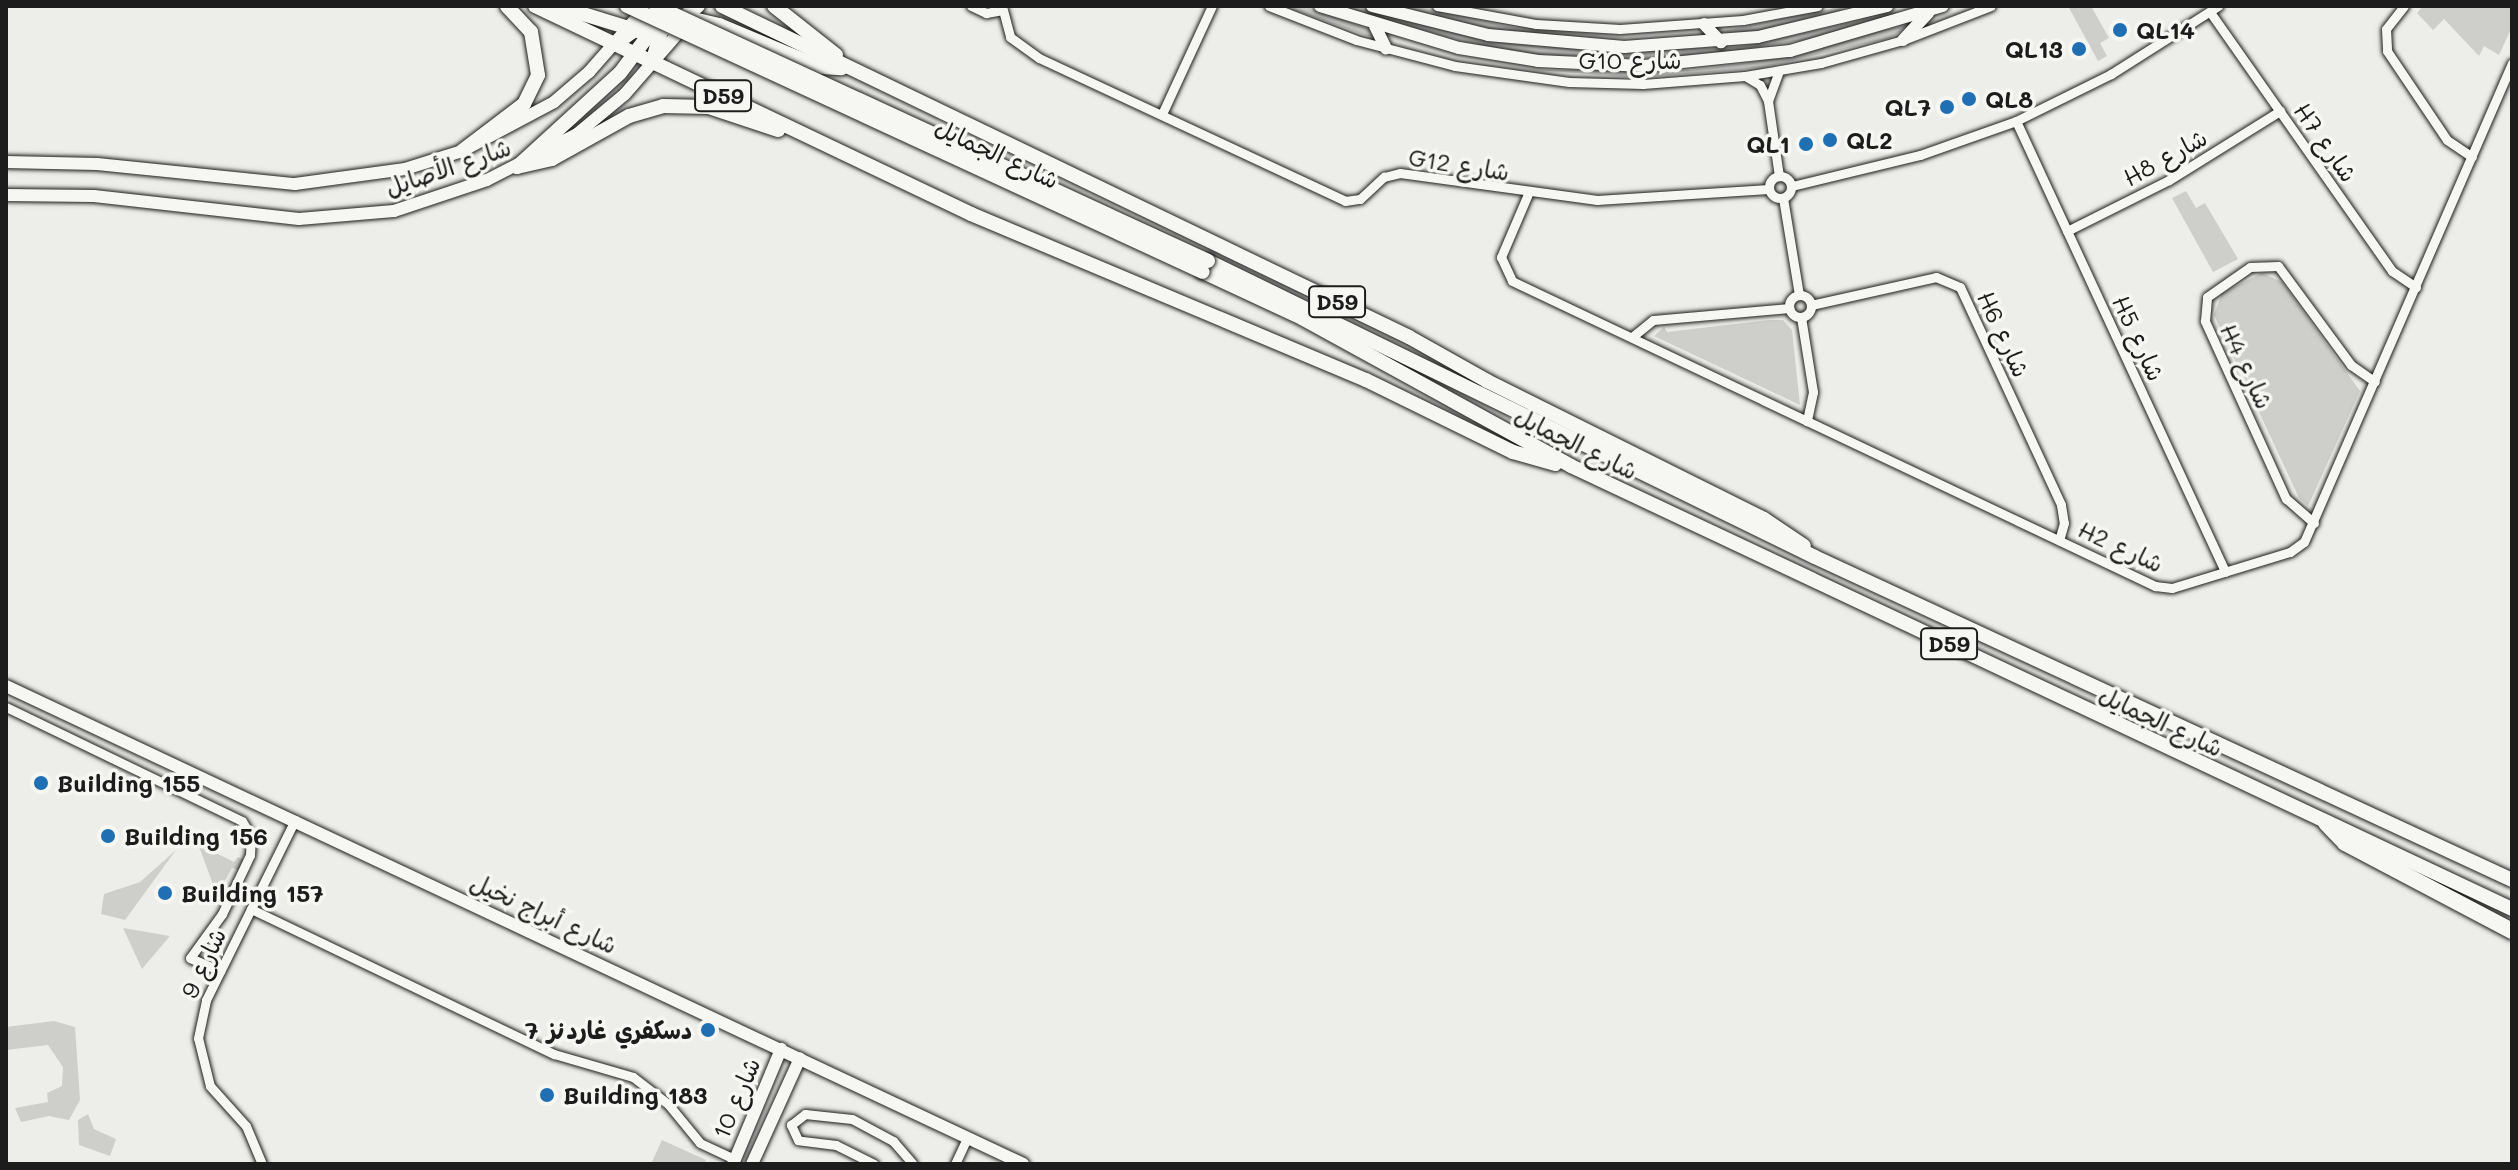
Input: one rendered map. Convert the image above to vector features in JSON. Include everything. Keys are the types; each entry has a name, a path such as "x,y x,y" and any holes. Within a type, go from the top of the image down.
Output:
{"highway":[{"path":"2326,823 2345,843 2512,931"}],"main road":[{"path":"462,151 524,104 538,75 531,32 507,6"},
{"name":"D59","path":"535,6 985,220 1366,380 1513,452 1571,466"},
{"path":"557,6 629,31"},
{"name":"شارع الجمايل","path":"627,6 1206,266 1571,466 2512,909"},
{"path":"651,6 659,23 652,63"},
{"name":"شارع الجمايل","path":"651,6 1206,266 1815,557 2512,880"},
{"name":"D59","path":"722,6 1409,337 1487,381 1764,519 1815,557"},
{"path":"774,6 847,67"},
{"path":"614,45 629,31 694,12 820,67 847,67"},
{"path":"517,167 583,110 635,55 659,23"},
{"path":"517,167 552,159 618,122 663,106 709,107 776,129 795,130"}],"street":[{"path":"629,31 651,6"},
{"path":"971,6 986,13 1004,8"},
{"path":"982,6 1004,8"},
{"path":"1162,114 1212,6"},
{"name":"G10 شارع","path":"1269,6 1386,49 1489,72 1569,82 1643,84 1779,71 1903,40 1991,6"},
{"name":"G10 شارع","path":"1320,6 1375,26 1498,56 1644,66 1790,51 1943,6"},
{"name":"G10 شارع","path":"1437,6 1578,28 1704,24 1818,6"},
{"path":"1841,20 1852,6"},
{"name":"G10 شارع","path":"1379,7 1528,41 1624,47 1721,42 1841,20 1887,6"},
{"name":"G12 شارع","path":"1004,8 1010,37 1039,58 1345,201 1360,199 1384,177 1400,173 1528,194 1644,200 1769,189"},
{"path":"2402,8 2384,35 2395,66 2447,140 2472,157"},
{"path":"1801,317 1811,305 1799,295 1783,198 1792,186 1905,159 2016,121 2111,74 2214,9"},
{"name":"H7 شارع","path":"2214,9 2280,111 2392,271 2416,287"},
{"path":"1903,40 1929,11"},
{"name":"شارع الأصايل","path":"6,195 94,196 255,216 348,218 425,203 517,167 601,116 652,63 694,12"},
{"path":"1704,24 1721,42"},
{"path":"1375,26 1386,49"},
{"name":"شارع الأصايل","path":"6,162 97,164 295,184 405,169 462,151 554,102 614,45"},
{"name":"H2 شارع","path":"1528,194 1503,251 1503,268 1519,286 2160,588 2296,550 2314,523 2512,63"},
{"path":"1768,101 1779,71"},
{"path":"1745,76 1760,85 1768,101 1779,176 1792,186"},
{"name":"H8 شارع","path":"2067,231 2169,180 2280,111"},
{"name":"H5 شارع","path":"2016,121 2225,572"},
{"path":"1779,176 1769,189 1783,198"},
{"name":"H4 شارع","path":"2314,523 2286,499 2205,321 2207,297 2218,285 2257,264 2278,266 2351,365 2375,382"},
{"name":"H6 شارع","path":"1811,305 1936,277 1960,287 2061,505 2064,523 2059,540"},
{"path":"1789,308 1799,295"},
{"path":"1632,337 1653,320 1789,308 1801,317 1813,392 1807,421"},
{"name":"شارع أبراج نخيل","path":"6,680 46,704"},
{"name":"شارع أبراج نخيل","path":"6,686 1023,1164"},
{"path":"6,707 242,821 251,836 250,855 222,914 190,958 220,971"},
{"name":"شارع 9","path":"262,1164 246,1126 210,1086 200,1054 200,1018 295,820"},
{"path":"251,909 554,1054 633,1077 668,1104 700,1143 736,1157 752,1146 752,1164"},
{"name":"شارع 10","path":"736,1157 781,1049"},
{"name":"شارع 10","path":"752,1164 800,1058"},
{"path":"874,1164 836,1145 798,1140 791,1125 805,1114 852,1119 893,1141 913,1164"},
{"path":"955,1164 967,1138"}],"shaded area":[{"path":"1283,6 1303,6 1369,29 1377,39"},
{"path":"1334,6 1355,6 1471,37 1632,51 1745,46 1926,6 1818,38 1676,59 1540,55 1485,47"},
{"path":"1397,6 1417,6 1528,31 1578,37 1482,28"},
{"path":"1844,6 1836,15 1751,33 1718,32"},
{"path":"2068,6 2091,6 2109,38 2100,43 2107,56 2098,61"},
{"path":"2423,6 2512,6 2512,27 2499,55 2484,46 2479,56 2444,19 2433,30 2417,13"},
{"path":"1910,24 1891,38 1760,68 1638,78 1536,70 1692,70 1755,62"},
{"path":"2186,191 2196,208 2205,203 2238,259 2213,272 2172,198"},
{"path":"2262,273 2282,282 2360,391 2308,506 2299,498 2214,315 2222,293"},
{"path":"1783,320 1792,330 1800,405 1654,336 1664,327 1667,332"},
{"path":"198,844 234,862 238,857 244,860 239,870 232,868 217,895"},
{"path":"176,850 125,920 101,914 104,894 140,882"},
{"path":"123,928 170,936 142,969"},
{"path":"54,1021 75,1027 80,1100 69,1120 49,1116 21,1122 15,1108 48,1102 47,1093 62,1086 63,1067 48,1045 6,1050 6,1027"},
{"path":"88,1114 94,1129 116,1139 110,1156 79,1145 78,1120"},
{"path":"662,1140 706,1160 704,1164 651,1164"}],"place":[{"name":"QL14","path":"2120,30"},
{"name":"QL13","path":"2079,49"},
{"name":"QL8","path":"1969,99"},
{"name":"QL7","path":"1947,107"},
{"name":"QL2","path":"1830,140"},
{"name":"QL1","path":"1806,144"},
{"name":"Building 155","path":"41,783"},
{"name":"Building 156","path":"108,836"},
{"name":"Building 157","path":"165,893"},
{"name":"دسكفري غاردنز 7","path":"708,1030"},
{"name":"Building 183","path":"547,1095"}]}
